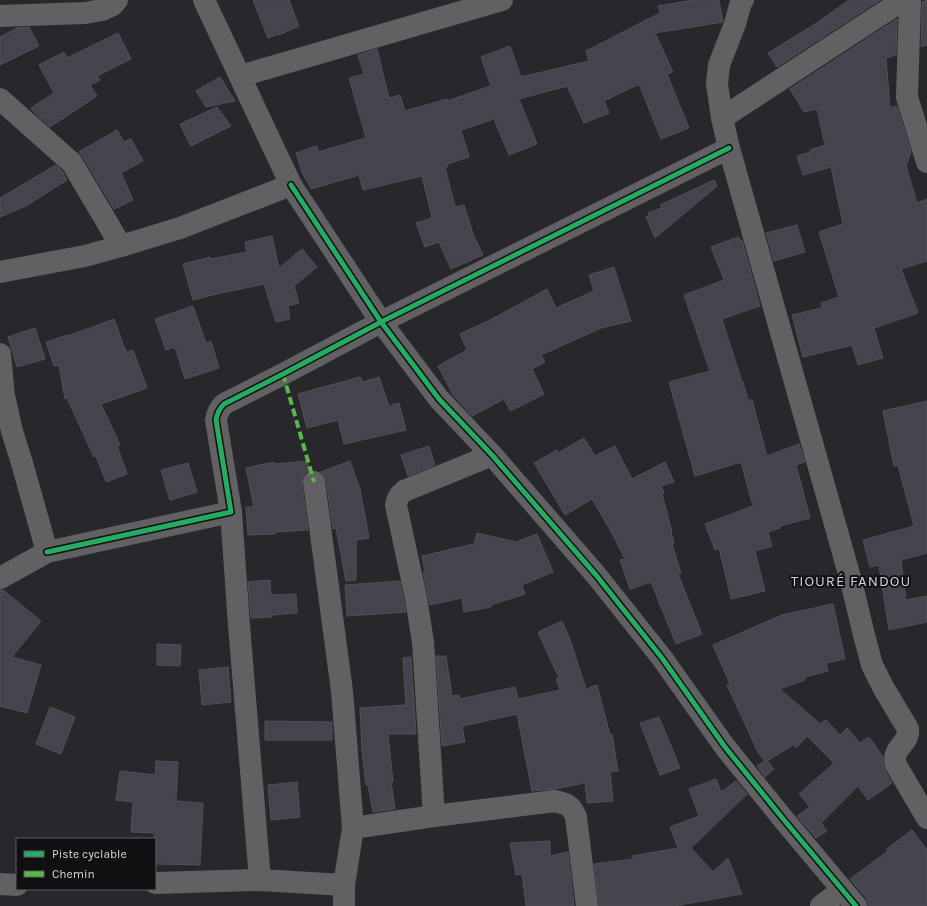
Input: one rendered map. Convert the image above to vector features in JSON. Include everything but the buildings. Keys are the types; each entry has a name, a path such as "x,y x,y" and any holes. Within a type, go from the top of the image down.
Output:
{"street":[{"path":"0,16 85,13 102,10 113,5 117,0"},
{"path":"204,0 291,185 381,322 439,399 492,455 596,575 662,658 725,747 856,906"},
{"path":"240,76 502,0"},
{"path":"743,0 719,65 717,84 722,118 872,665 908,729 909,734 894,758 896,765 927,818"},
{"path":"722,118 903,0"},
{"path":"910,0 907,97 927,162"},
{"path":"0,99 72,163 120,246"},
{"path":"260,880 231,512 216,420 219,409 224,404 381,322 729,148"},
{"path":"0,272 85,256 120,246 180,228 291,185"},
{"path":"0,354 4,396 12,431 47,552"},
{"path":"434,816 422,642 416,598 396,504 397,499 404,491 492,455"},
{"path":"156,883 260,880 344,896 353,828 342,691 314,482"},
{"path":"0,578 47,552 231,512"},
{"path":"353,828 555,801 566,804 573,809 576,817 587,906"},
{"path":"0,884 16,885"},
{"path":"821,906 842,890"}],"marked path":[{"path":"283,374 314,482"}],"cycle path":[{"path":"47,552 231,512 216,420 218,411 224,404 381,322 729,148"},
{"path":"291,185 381,322 439,399 492,455 596,575 662,658 725,747 856,906"}],"district":[{"name":"TIOURÉ FANDOU","path":"851,581"}]}
